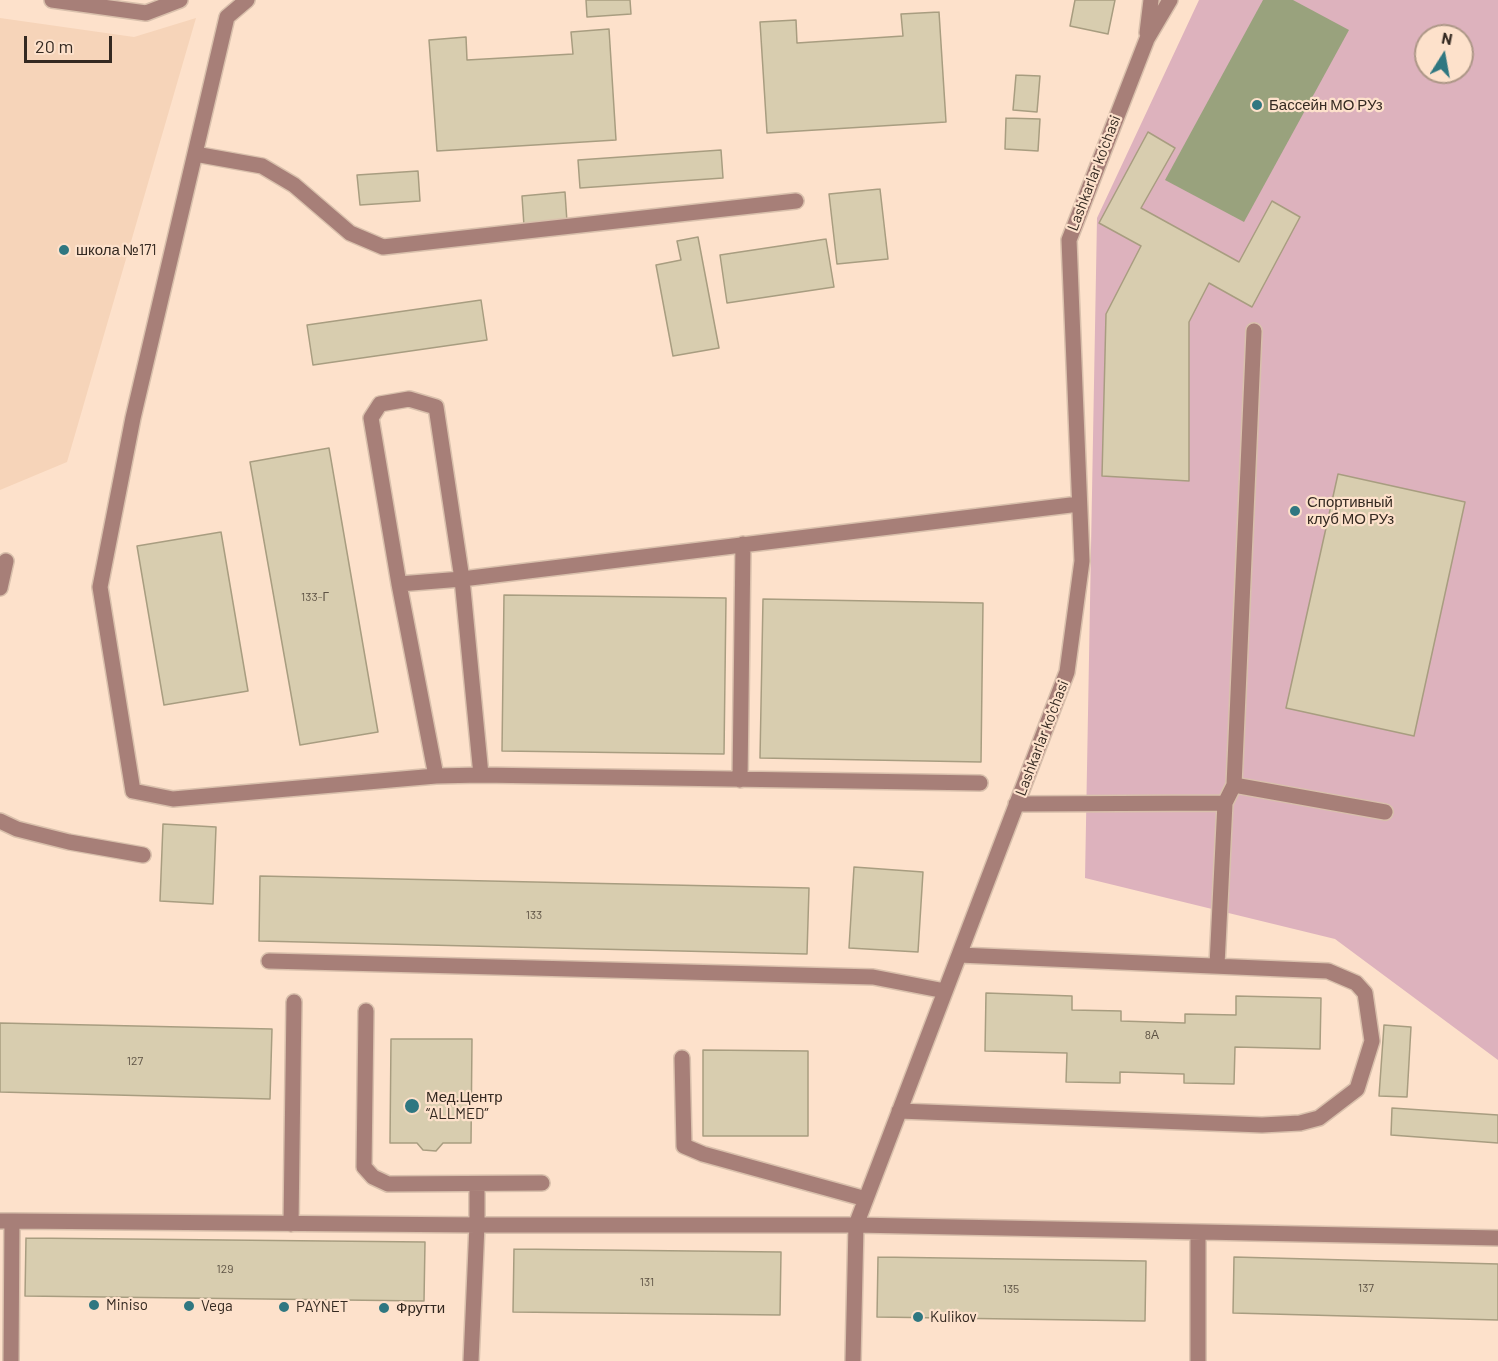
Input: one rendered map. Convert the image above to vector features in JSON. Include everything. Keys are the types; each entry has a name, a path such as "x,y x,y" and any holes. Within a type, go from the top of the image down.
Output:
{"street":[{"path":"52,0 146,12 180,0"},
{"path":"247,0 227,17 133,418 100,587 133,791 173,799 436,776 481,775 980,783"},
{"path":"1147,39 1151,0"},
{"name":"Lashkarlar ko'chasi","path":"853,1361 856,1225 1067,672 1082,561 1069,240 1147,39 1170,0"},
{"path":"195,154 262,166 294,185 350,233 383,247 796,201"},
{"path":"1217,965 1225,803 1234,785 1254,331"},
{"path":"436,776 370,418 380,404 409,399 436,407 462,579 481,775"},
{"path":"399,584 462,579 1079,504"},
{"path":"740,780 743,544"},
{"path":"0,588 6,561"},
{"path":"1234,785 1385,812"},
{"path":"1016,804 1225,803"},
{"path":"0,821 17,829 69,842 143,855"},
{"path":"899,1111 1262,1125 1300,1123 1319,1118 1357,1089 1372,1041 1365,993 1356,983 1328,971 959,955"},
{"path":"269,961 873,976 945,991"},
{"path":"291,1224 294,1002"},
{"path":"366,1011 364,1167 373,1177 388,1184 542,1183"},
{"path":"682,1058 684,1146 703,1154 866,1199"},
{"path":"471,1361 477,1184"},
{"path":"11,1361 6,1221 856,1225 1498,1238"},
{"path":"1198,1232 1198,1361"}],"shaded area":[{"name":"Спортивный клуб МО РУз","path":"1199,0 1498,0 1498,1060 1335,939 1085,878 1097,218"},
{"name":"Бассейн МО РУз","path":"1263,0 1293,0 1349,30 1244,222 1165,180"},
{"name":"школа №171","path":"0,18 134,37 196,18 67,462 0,490"}],"building":[{"path":"586,0 630,0 631,14 587,17"},
{"path":"1075,0 1115,0 1108,34 1070,26"},
{"path":"939,12 946,122 767,133 760,22 796,20 797,43 903,36 901,14"},
{"path":"609,29 616,140 437,151 429,40 466,37 467,60 573,54 571,32"},
{"path":"1016,75 1040,76 1037,112 1013,110"},
{"path":"1006,118 1040,119 1038,151 1005,149"},
{"path":"1148,132 1175,148 1141,208 1239,262 1272,201 1300,217 1252,307 1209,283 1189,322 1189,481 1102,476 1106,314 1141,246 1099,223"},
{"path":"721,150 723,178 580,188 578,160"},
{"path":"418,171 420,201 360,205 357,175"},
{"path":"880,189 888,259 837,264 829,194"},
{"path":"565,192 567,222 524,226 522,196"},
{"path":"698,237 719,348 673,356 656,265 681,260 677,241"},
{"path":"826,239 834,287 727,303 720,255"},
{"path":"481,300 487,340 313,365 307,325"},
{"path":"329,448 378,732 300,745 250,462"},
{"path":"1338,474 1465,502 1414,736 1286,708"},
{"path":"221,532 248,691 164,705 137,546"},
{"path":"504,595 726,598 724,754 502,751"},
{"path":"763,599 983,603 981,762 760,758"},
{"path":"163,824 216,827 213,904 160,901"},
{"path":"854,867 923,872 918,952 849,948"},
{"path":"260,876 809,888 807,954 259,941"},
{"path":"986,993 1072,996 1072,1010 1121,1011 1121,1021 1185,1023 1185,1014 1236,1015 1236,996 1321,998 1320,1049 1235,1047 1234,1084 1184,1083 1184,1074 1120,1072 1120,1083 1066,1082 1067,1053 985,1051"},
{"path":"0,1023 272,1029 270,1099 0,1092"},
{"path":"1384,1025 1411,1027 1407,1097 1379,1096"},
{"path":"391,1039 472,1039 471,1143 443,1143 436,1151 423,1150 417,1143 390,1143"},
{"path":"703,1050 808,1051 808,1136 703,1136"},
{"path":"1392,1108 1498,1115 1498,1143 1391,1135"},
{"path":"26,1238 425,1242 424,1301 25,1296"},
{"path":"514,1249 781,1252 780,1315 513,1312"},
{"path":"878,1257 1146,1261 1145,1321 877,1317"},
{"path":"1234,1257 1498,1264 1498,1320 1233,1313"}],"place":[{"name":"Бассейн МО РУз","path":"1257,105"},
{"name":"школа №171","path":"64,250"},
{"name":"Спортивный клуб МО РУз","path":"1295,511"},
{"name":"Мед.Центр “ALLMED”","path":"412,1106"},
{"name":"Miniso","path":"94,1305"},
{"name":"Vega","path":"189,1306"},
{"name":"PAYNET","path":"284,1307"},
{"name":"Фрутти","path":"384,1308"},
{"name":"Kulikov","path":"918,1317"}]}
